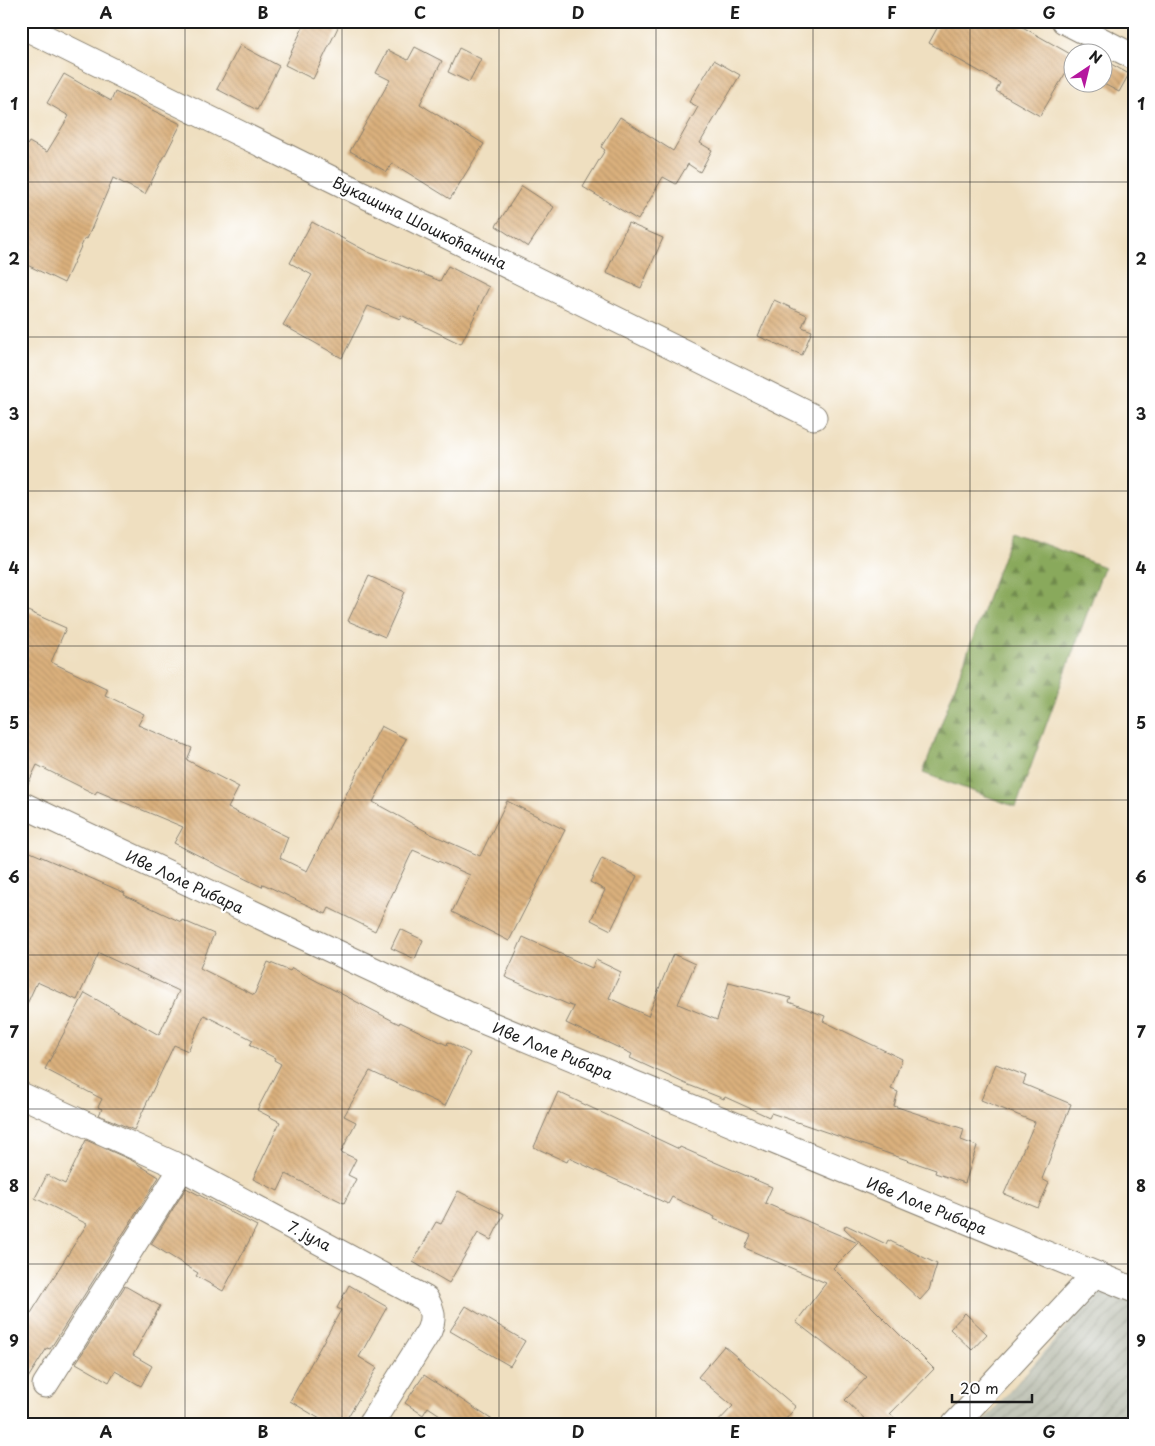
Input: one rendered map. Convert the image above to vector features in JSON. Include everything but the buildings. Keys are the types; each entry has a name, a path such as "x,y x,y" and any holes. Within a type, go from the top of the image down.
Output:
{"street":[{"path":"1064,21 1134,57"},
{"name":"Вукашина Шошкоћанина","path":"26,28 814,417"},
{"name":"Иве Лоле Рибара","path":"21,804 478,1019 1134,1290"},
{"name":"7. јула","path":"21,1095 182,1168 418,1292 426,1299 432,1309 433,1321 429,1331 370,1425"},
{"path":"46,1385 182,1168"},
{"path":"954,1425 1095,1274"}],"shaded area":[{"path":"1103,1285 1134,1299 1134,1425 980,1425"}],"green space":[{"path":"1012,532 1104,567 1016,807 923,773"}]}
